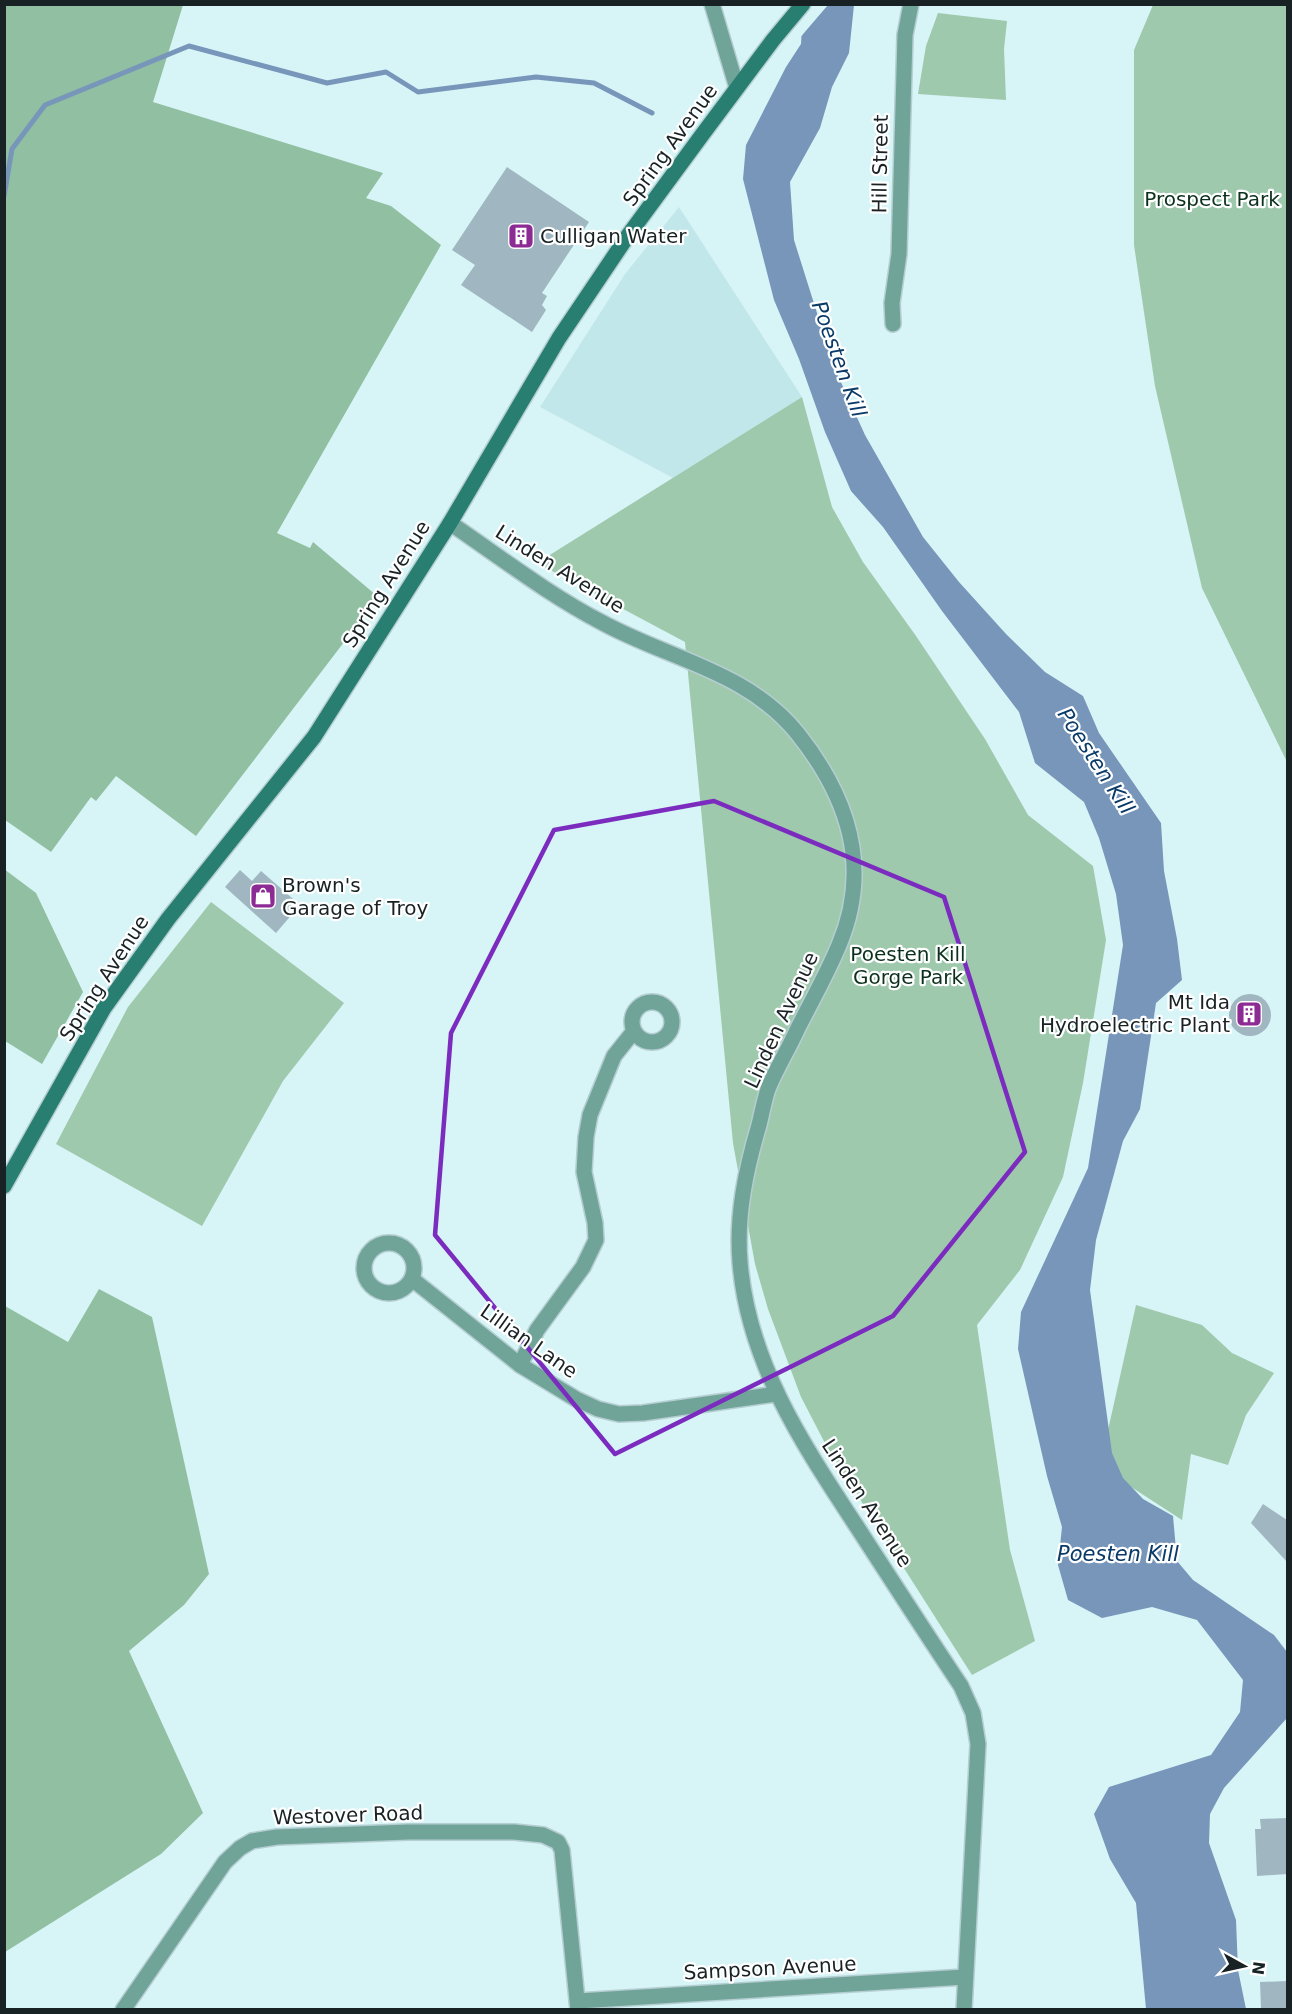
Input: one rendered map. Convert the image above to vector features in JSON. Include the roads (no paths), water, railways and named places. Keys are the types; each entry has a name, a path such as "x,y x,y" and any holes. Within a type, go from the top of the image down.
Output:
{"street":[{"path":"712,4 737,88"},
{"name":"Spring Avenue","path":"4,1186 104,1008 168,918 314,737 450,523 565,330 627,237 773,40 803,4"},
{"name":"Hill Street","path":"893,324 892,303 899,254 905,35 911,4"},
{"name":"Linden Avenue","path":"450,523 573,606 606,625 748,688 772,706 798,733 834,786 847,821 853,851 854,886 849,915 840,944 769,1089 753,1145 738,1222 740,1264 750,1321 776,1394 810,1455 961,1686 973,1713 978,1744 964,2010"},
{"path":"520,1365 537,1330 584,1267 596,1240 595,1223 584,1172 586,1137 590,1116 614,1056 634,1031"},
{"name":"Lillian Lane","path":"412,1279 520,1365 576,1399 598,1409 619,1414 643,1413 776,1394"},
{"name":"Westover Road","path":"123,2010 225,1863 240,1848 252,1841 277,1837 408,1832 514,1832 543,1835 558,1842 562,1850 578,2005"},
{"name":"Sampson Avenue","path":"578,2005 965,1977"}],"water":[{"name":"Poesten Kill","path":"803,5 854,5 849,53 832,87 820,128 790,182 794,240 834,367 865,435 923,537 959,582 1006,634 1045,672 1083,696 1099,733 1161,823 1164,871 1182,980 1156,1003 1140,1109 1123,1141 1096,1240 1090,1290 1112,1453 1123,1478 1143,1499 1173,1516 1177,1561 1193,1580 1274,1635 1287,1652 1287,1718 1224,1788 1210,1814 1209,1843 1236,1920 1238,1970 1246,2009 1146,2009 1136,1903 1110,1859 1094,1814 1109,1787 1211,1755 1240,1712 1243,1680 1197,1620 1152,1607 1102,1618 1068,1600 1058,1565 1062,1527 1047,1476 1018,1349 1021,1312 1088,1168 1123,945 1116,894 1099,838 1084,802 1035,763 1019,712 942,611 883,527 851,491 825,432 799,359 774,300 743,179 746,145 786,67 801,44"}],"waterway":[{"path":"4,196 12,149 45,105 189,46 327,83 386,72 418,92 536,77 594,83 652,113"}],"place":[{"name":"Culligan Water","path":"521,236"},
{"name":"Brown's Garage of Troy","path":"263,896"},
{"name":"Mt Ida Hydroelectric Plant","path":"1249,1014"}],"park label":[{"name":"Prospect Park","path":"1212,199"},
{"name":"Poesten Kill Gorge Park","path":"908,966"}]}
